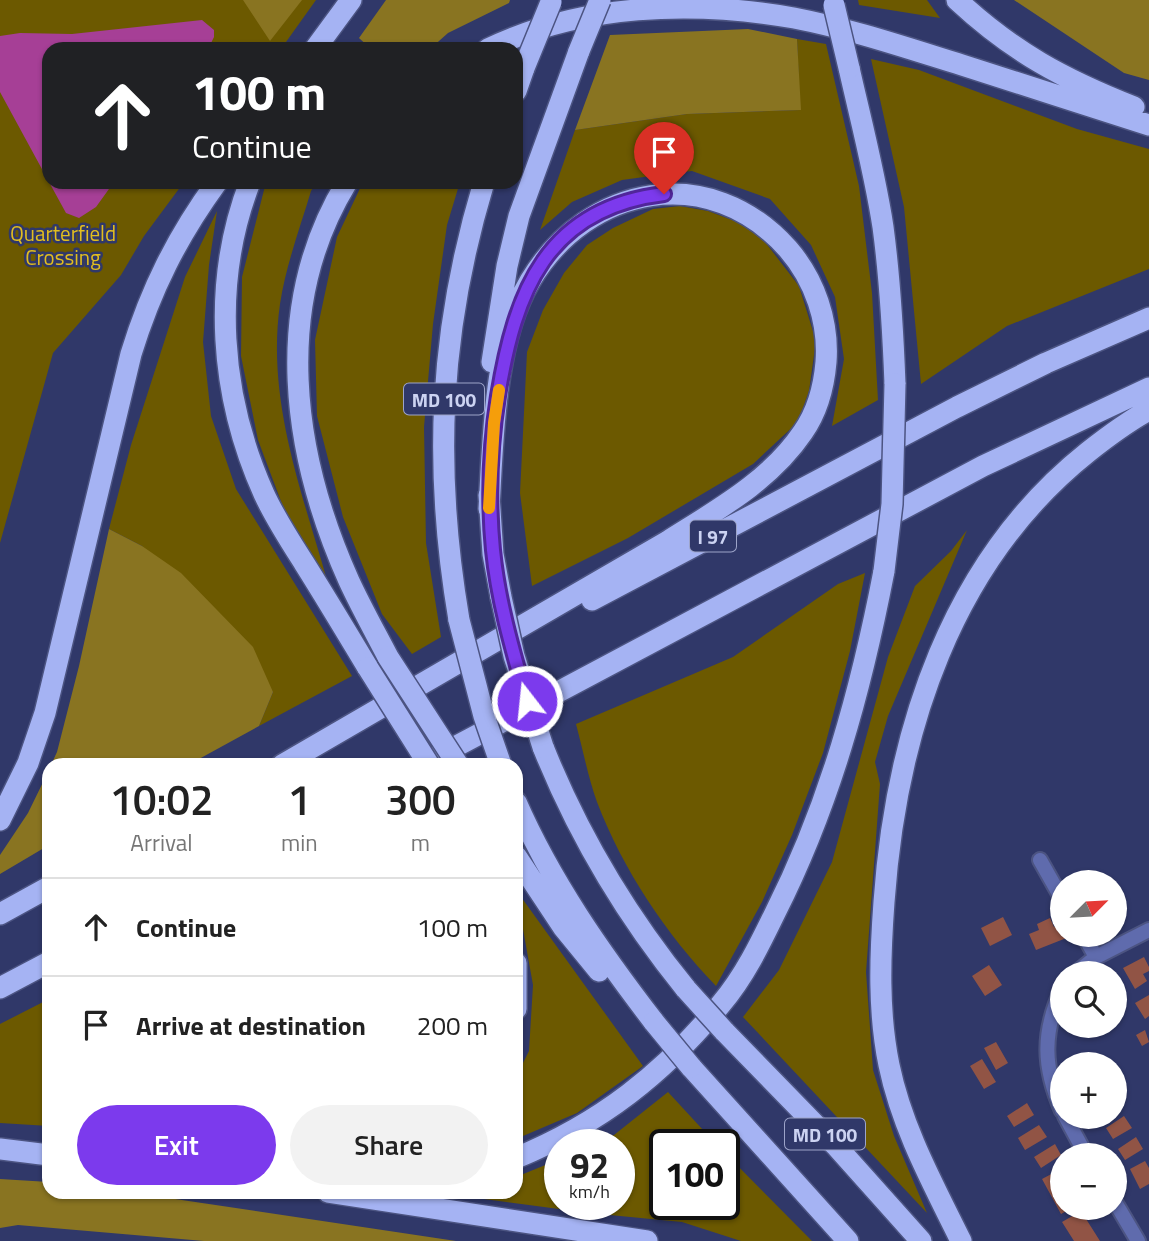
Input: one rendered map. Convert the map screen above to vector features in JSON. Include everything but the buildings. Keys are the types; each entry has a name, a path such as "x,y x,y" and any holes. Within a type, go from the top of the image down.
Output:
{"highway":[{"path":"320,42 353,0"},
{"path":"328,42 353,0"},
{"name":"MD 100","path":"600,0 519,216 495,331 486,441 489,509 493,554 514,656 542,747 563,796 601,870 650,944 724,1031 837,1147 921,1241"},
{"path":"957,0 1009,44 1061,76 1149,112"},
{"path":"523,71 552,1"},
{"path":"523,1155 590,1122 636,1090 723,1002 755,954 802,857 839,757 860,684 884,570 892,504 895,384 890,290 883,226 834,3"},
{"path":"502,42 570,20 622,10 731,10 793,18 871,36 1149,125"},
{"path":"0,820 28,763 45,713 131,354 143,315 176,244 213,189"},
{"path":"248,189 233,235 226,295 227,368 247,455 265,496 425,758"},
{"path":"343,189 332,206 310,261 304,291 297,351 299,404 310,463 326,521 350,581 388,657 453,758"},
{"name":"MD 100","path":"482,189 462,263 450,332 442,449 445,518 459,620 481,705 499,758"},
{"path":"294,758 688,528 728,503 784,457 804,430 816,406 824,377 827,349 821,311 800,263 779,239 752,217 726,204 693,195 641,196 612,206 566,234 528,283 506,348 494,423 489,509"},
{"name":"I 97","path":"295,758 957,407 1046,363 1149,318"},
{"path":"434,758 983,466 1149,388"},
{"path":"961,1241 911,1137 902,1112 888,1063 883,1021 881,973 887,861 909,742 940,650 963,600 1013,525 1068,469 1149,410"},
{"path":"457,758 643,646"},
{"path":"523,816 570,905 651,1024"},
{"path":"523,867 563,928 613,988 651,1024"},
{"path":"0,914 42,891"},
{"path":"0,988 42,966"},
{"name":"MD 100","path":"651,1024 848,1241"},
{"path":"0,1149 42,1154"},
{"path":"374,1199 647,1241"}],"street":[{"path":"1040,860 1050,878"},
{"path":"1091,961 1149,930"},
{"path":"1090,947 1096,957"},
{"path":"1050,1020 1046,1051 1050,1074"},
{"path":"1126,1220 1138,1241"}],"green space":[{"name":"Quarterfield Crossing","path":"0,0 316,0 286,42 42,42 42,189 179,189 144,236 121,275 53,353 0,543"},
{"path":"858,0 927,0 940,18 859,5"},
{"path":"797,39 826,44 859,186 872,293 878,400 832,426 844,359 835,297 811,245 770,199 692,171 666,174 622,180 572,202 540,230 575,130 687,114 800,110"},
{"path":"871,59 919,70 1077,129 1149,149 1149,269 1007,326 921,384 904,207"},
{"path":"264,189 312,189 280,304 278,376 282,412 298,482 329,587 285,512 258,440 241,356 242,277"},
{"path":"360,189 458,189 447,225 433,324 424,427 426,543 441,637 412,654 382,614 343,517 317,416 315,340 337,237"},
{"path":"680,206 708,211 735,221 762,238 799,286 816,341 809,391 798,422 753,464 628,538 532,586 520,493 527,352 543,310 564,273 587,245 613,228 653,209"},
{"path":"217,211 209,265 203,342 211,416 236,489 352,676 259,726 273,692 142,546 109,529 131,445 185,277"},
{"path":"967,530 888,716 875,762 880,784 866,972 873,1070 894,1136 927,1213 743,1017 779,970 832,862 888,657 915,586 951,551"},
{"path":"865,573 850,651 823,753 792,835 762,902 716,986 663,923 620,852 597,802 576,724 733,657 838,584"},
{"path":"523,900 643,1066 577,1113 523,1136 523,1063 529,1051 533,985 523,929"},
{"path":"42,1003 42,1126 0,1123 0,1024"},
{"path":"668,1092 702,1129 649,1129 649,1219 635,1217 635,1129 622,1129"},
{"path":"544,1166 544,1207 484,1199 523,1199 523,1174"},
{"path":"740,1168 812,1241 741,1241 682,1222 661,1220 740,1220"}],"shaded area":[{"path":"243,0 302,0 270,41"},
{"path":"386,0 510,0 509,3 448,33 438,42 363,42 359,38"},
{"path":"1014,0 1149,0 1149,80 1124,73"},
{"path":"202,20 214,30 212,42 42,42 42,169 0,92 0,36 20,33 72,34"},
{"path":"748,29 797,39 801,110 687,114 575,130 610,35"},
{"path":"53,189 109,189 96,207 79,218 66,213"},
{"path":"109,529 142,546 181,573 253,647 273,692 259,726 201,758 54,758 79,666"},
{"path":"42,784 42,849 0,874 0,855 28,813"},
{"path":"0,1179 42,1182 42,1199 175,1199 456,1241 204,1241 18,1225 0,1228"}],"slow traffic":[{"path":"489,508 494,423 499,390"}],"route":[{"path":"527,701 501,597 493,554 489,509 494,423 506,348 528,283 566,234 612,206 641,196 664,194"}]}
